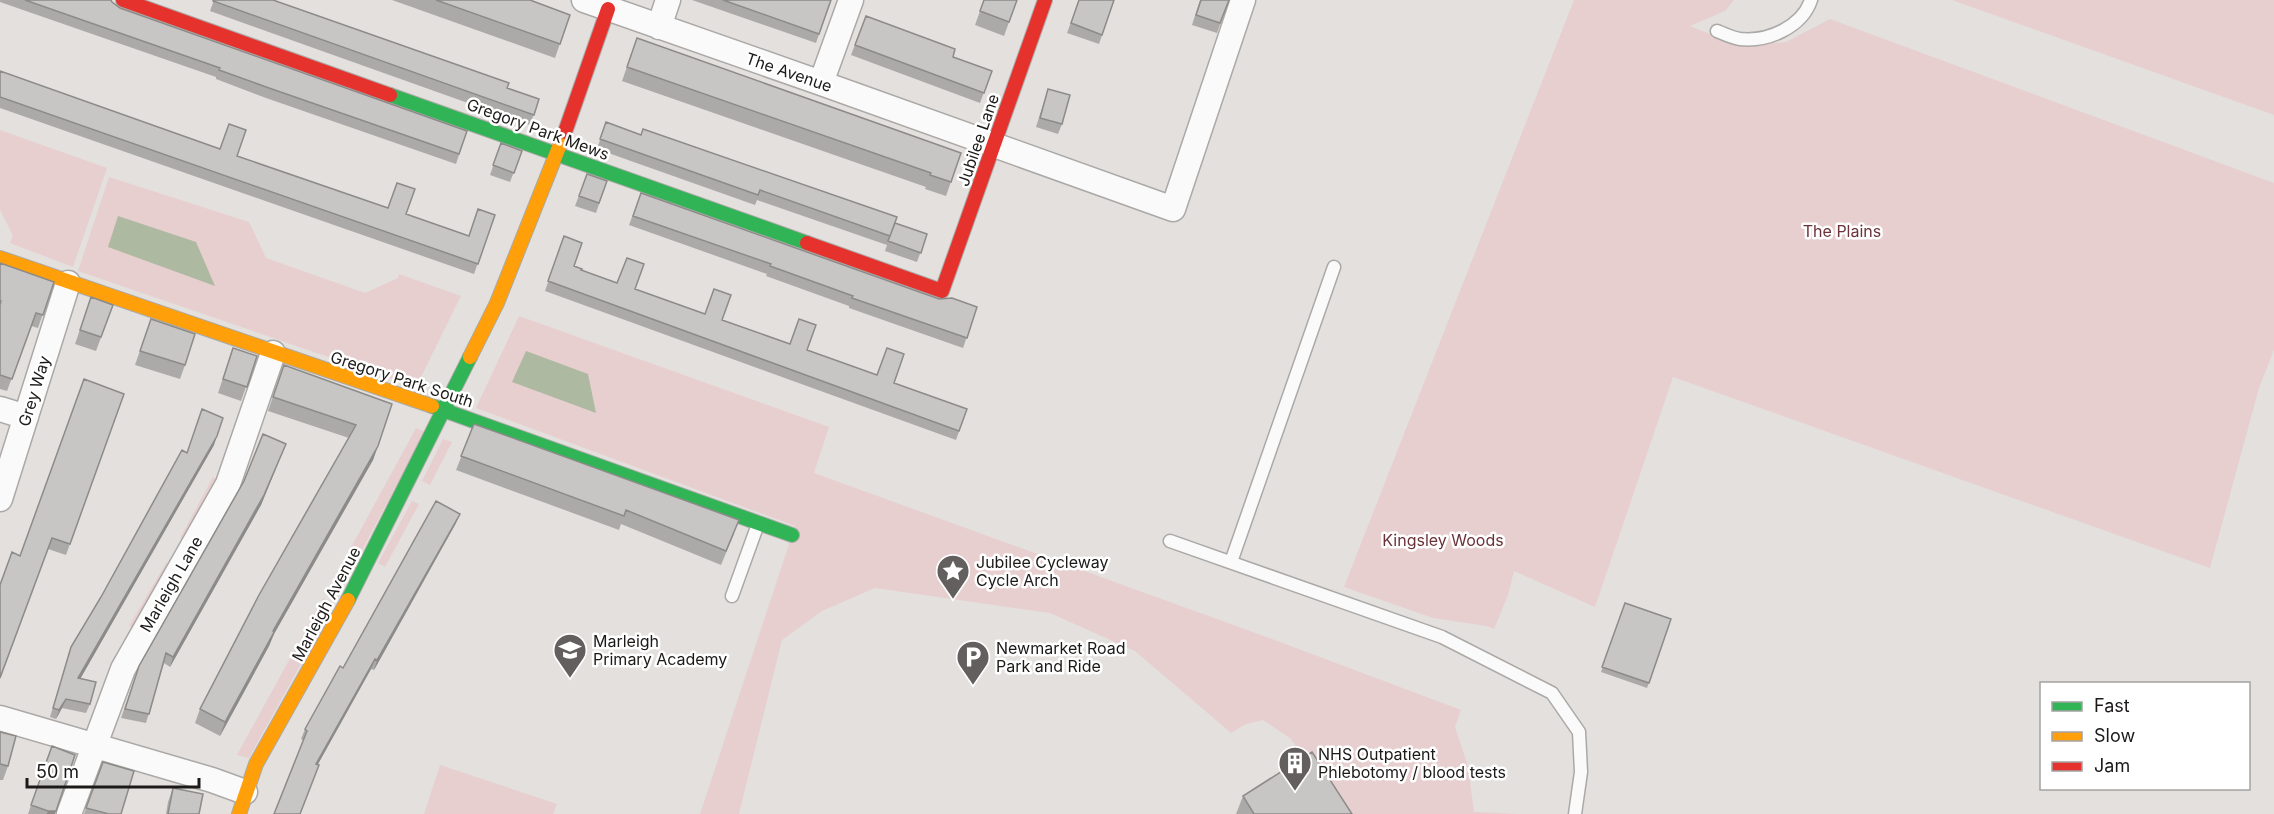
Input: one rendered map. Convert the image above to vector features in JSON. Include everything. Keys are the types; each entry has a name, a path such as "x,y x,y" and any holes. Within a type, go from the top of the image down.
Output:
{"street":[{"name":"Gregory Park Mews","path":"123,0 177,9 558,153 942,291"},
{"name":"The Avenue","path":"584,0 1173,209 1243,0"},
{"path":"659,27 669,0"},
{"path":"821,83 850,0"},
{"name":"Jubilee Lane","path":"942,291 1045,0"},
{"name":"Marleigh Avenue","path":"242,803 255,764 346,604 499,299 558,153 608,9"},
{"name":"Gregory Park South","path":"0,258 273,354 445,410 792,535"},
{"name":"Grey Way","path":"0,499 68,283"},
{"name":"Marleigh Lane","path":"69,814 123,669 228,484 273,354"},
{"path":"0,409 26,417"},
{"path":"0,718 212,780 242,803"}],"lane":[{"path":"1717,31 1740,39 1772,36 1800,21 1811,0"},
{"path":"1231,562 1334,267"},
{"path":"732,596 759,523"},
{"path":"1170,541 1443,637 1552,693 1580,732 1581,772 1575,814"}],"green space":[{"name":"The Plains","path":"1574,0 1734,0 1725,11 1690,26 1739,46 1786,42 1830,19 2274,183 2274,350 2259,388 2210,568 1673,377 1595,607 1514,571 1508,595 1494,629 1433,618 1344,587"},
{"path":"1952,0 2274,0 2274,115"},
{"path":"0,130 107,168 73,267 10,243 13,236 0,210"},
{"path":"109,177 249,222 266,258 365,293 398,278 399,274 461,296 416,387 78,271"},
{"path":"519,316 829,427 814,473 1461,710 1455,727 1468,766 1474,812 1517,814 1340,814 1309,763 1290,738 1263,720 1246,724 1231,733 1135,651 1050,613 875,588 822,611 782,640 739,814 700,814 795,526 476,408"},
{"path":"416,428 425,432 346,580 336,575"},
{"path":"443,439 452,442 430,485 422,481"},
{"path":"213,477 219,480 185,540 180,538"},
{"path":"412,501 419,504 385,567 378,563"},
{"path":"166,563 171,566 134,628 129,626"},
{"path":"323,598 334,604 249,758 237,755"},
{"path":"440,765 557,804 553,814 424,814"}],"shaded area":[{"path":"118,216 196,242 215,286 108,247"},
{"path":"526,351 588,374 596,413 512,382"}],"building":[{"path":"25,0 111,0 120,8 467,131 459,154"},
{"path":"273,0 509,83 507,88 539,99 534,115 213,1"},
{"path":"436,0 530,0 570,15 560,44"},
{"path":"723,0 831,0 819,34"},
{"path":"984,0 1017,0 1009,22 980,11"},
{"path":"1079,0 1114,0 1102,35 1071,23"},
{"path":"1201,0 1229,0 1220,23 1196,15"},
{"path":"866,16 955,49 953,57 992,71 984,93 855,45"},
{"path":"637,38 961,153 951,182 627,67"},
{"path":"0,71 220,149 229,124 246,130 237,156 388,208 397,183 415,189 406,214 469,236 478,209 495,215 478,264 0,97"},
{"path":"1048,89 1070,95 1062,124 1040,118"},
{"path":"606,122 641,135 643,129 897,217 890,236 760,190 758,195 600,139"},
{"path":"501,143 522,151 514,173 493,165"},
{"path":"587,174 607,181 599,203 579,196"},
{"path":"641,193 939,299 952,298 977,307 967,338 852,298 853,296 770,266 771,264 633,216"},
{"path":"895,223 927,234 921,253 888,241"},
{"path":"564,236 582,243 574,266 581,270 617,283 627,258 644,264 635,289 705,314 714,289 731,295 722,320 790,344 799,319 816,325 807,350 877,375 887,348 904,354 894,383 967,409 959,431 548,281"},
{"path":"0,263 54,282 43,315 36,313 12,379 0,375"},
{"path":"91,297 113,305 101,337 80,330"},
{"path":"151,319 195,334 185,365 140,351"},
{"path":"233,348 257,356 247,387 223,379"},
{"path":"284,365 392,404 378,446 273,631 225,722 200,709 259,595 356,425 273,397"},
{"path":"84,379 124,394 70,544 52,538 0,678 0,585 12,552 20,556"},
{"path":"202,409 223,418 217,436 78,678 96,682 90,704 66,699 59,710 53,708 71,647 182,450 187,453"},
{"path":"474,424 739,520 726,551 626,510 624,516 461,456"},
{"path":"263,434 286,444 264,495 173,657 166,653 149,714 125,709 139,666 244,481"},
{"path":"436,501 460,514 316,764 319,765 300,814 274,814 307,731 305,729 340,666 343,668"},
{"path":"1625,603 1671,619 1649,683 1602,667"},
{"path":"0,732 16,736 8,766 0,764"},
{"path":"52,746 75,755 56,811 48,811 31,805"},
{"path":"1312,752 1352,814 1254,814 1243,796"},
{"path":"103,762 134,771 121,814 109,814 86,808"},
{"path":"173,788 203,794 199,814 168,814"}],"traffic: fast":[{"path":"390,95 807,243"},
{"path":"348,600 470,357"},
{"path":"432,406 792,535"}],"traffic: slow":[{"path":"470,357 497,303 565,132"},
{"path":"0,258 432,406"},
{"path":"239,814 256,764 348,600"}],"traffic: jam":[{"path":"123,0 390,95"},
{"path":"807,243 942,291 1045,0"},
{"path":"565,132 608,9"}],"place":[{"name":"Jubilee Cycleway Cycle Arch","path":"953,600"},
{"name":"Marleigh Primary Academy","path":"570,679"},
{"name":"Newmarket Road Park and Ride","path":"973,686"},
{"name":"NHS Outpatient Phlebotomy / blood tests","path":"1295,792"}],"park label":[{"name":"Kingsley Woods","path":"1443,540"}]}
